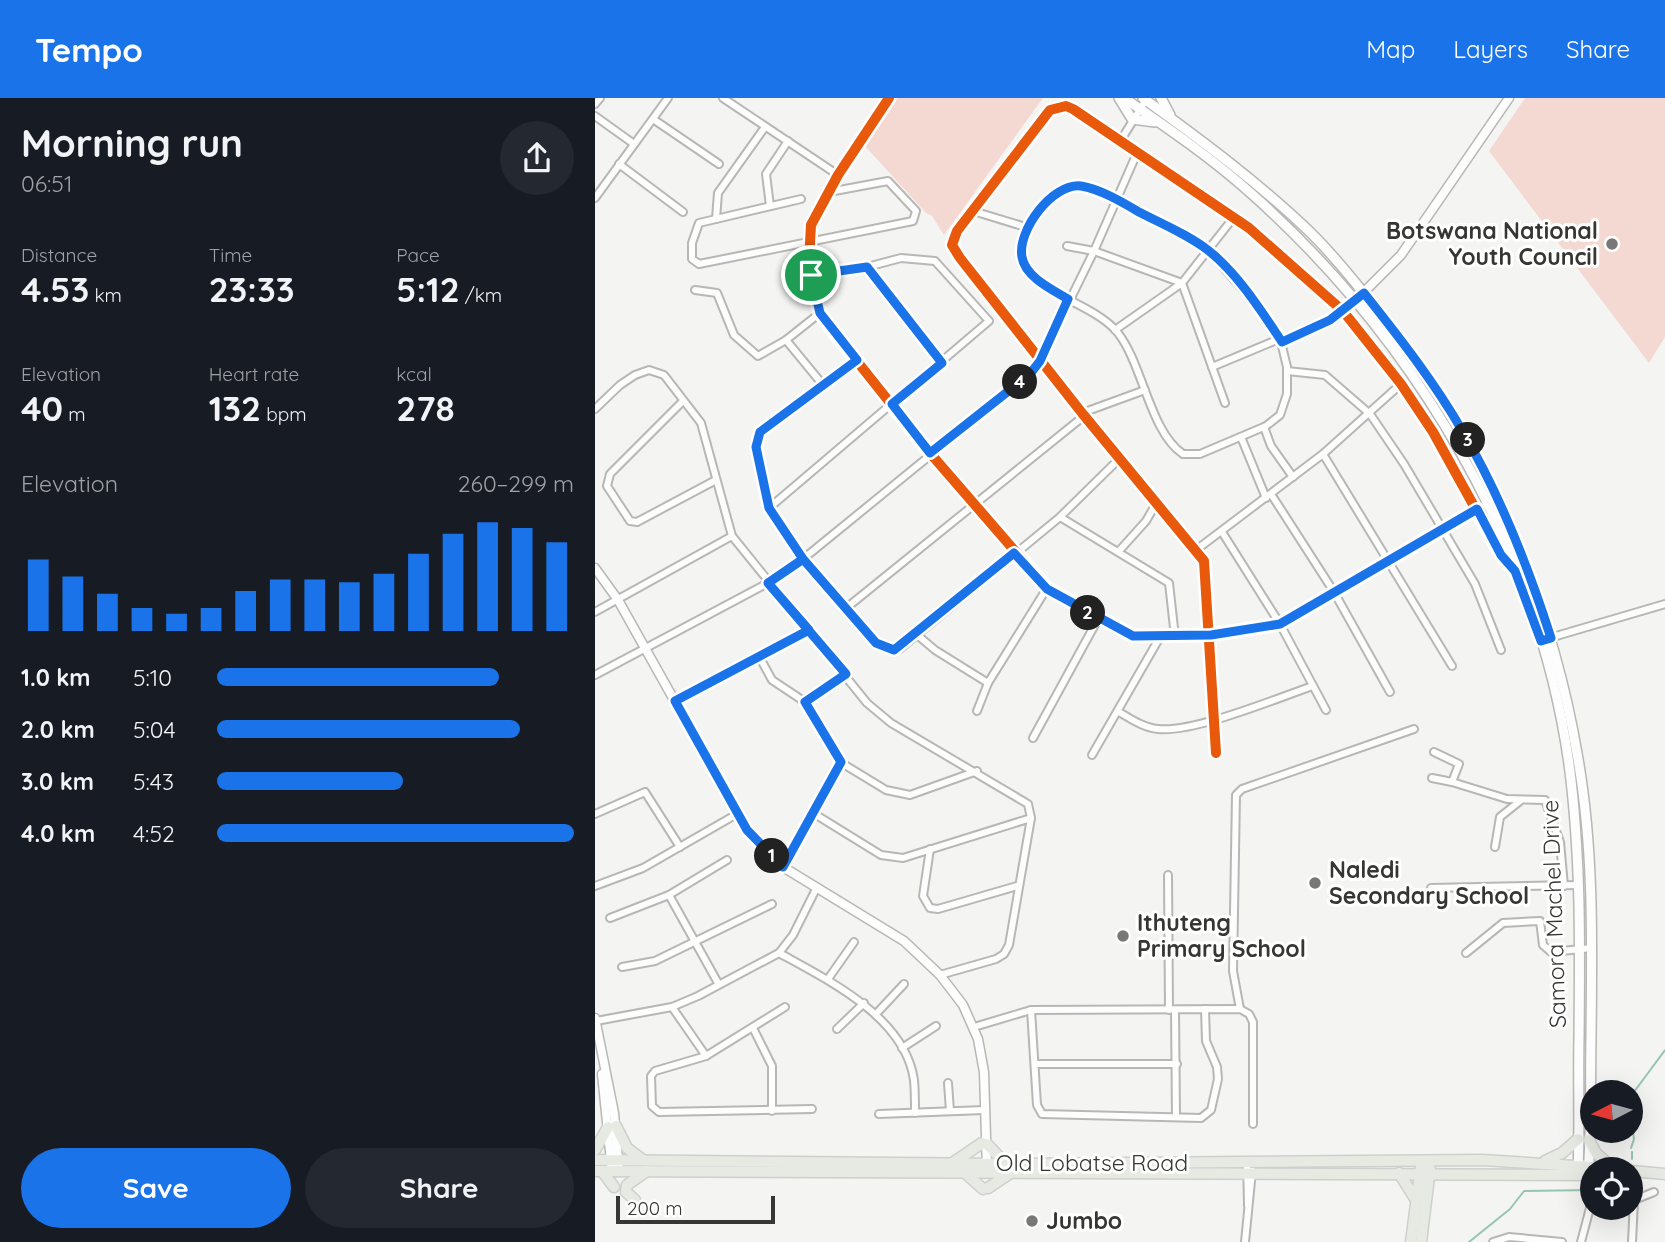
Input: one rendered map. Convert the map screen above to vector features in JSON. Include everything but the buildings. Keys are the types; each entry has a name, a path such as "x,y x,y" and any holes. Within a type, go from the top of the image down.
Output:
{"main road":[{"name":"Samora Machel Drive","path":"1121,98 1144,101 1171,119 1259,185 1313,235 1364,293 1406,347 1462,431 1498,498 1531,576 1578,759 1588,848 1592,948 1586,1080"},
{"path":"1121,98 1132,118 1157,122"},
{"path":"1161,98 1171,119"},
{"name":"Samora Machel Drive","path":"1144,101 1157,122 1251,193 1296,235 1398,353 1453,438 1546,639 1568,762 1579,886 1582,1080"},
{"path":"595,1150 612,1127 627,1148 646,1166 627,1185 627,1192 635,1200"},
{"path":"1537,1163 1556,1157 1580,1142"},
{"path":"951,1163 984,1143 1009,1168 985,1189 964,1172"},
{"path":"1586,1143 1599,1157"},
{"name":"Old Lobatse Road","path":"595,1160 610,1168 951,1163 985,1168 1249,1168 1537,1163 1580,1171"},
{"name":"Old Lobatse Road","path":"646,1166 964,1172 985,1168"},
{"path":"1421,1242 1429,1189 1426,1167"},
{"path":"1411,1242 1417,1200 1426,1167"},
{"name":"Old Lobatse Road","path":"1249,1168 1399,1172 1426,1167 1458,1174 1580,1172"},
{"path":"610,1168 614,1187"},
{"path":"1399,1172 1417,1200"},
{"path":"1643,1173 1665,1174"},
{"path":"1429,1189 1458,1174"}],"street":[{"path":"595,104 600,98"},
{"path":"595,198 668,98"},
{"path":"723,98 838,175"},
{"path":"889,98 814,217 808,242 811,275 820,313 930,453 1047,589 1133,636 1160,638 1211,635 1280,624 1477,509"},
{"path":"1212,367 1280,341 1343,312 1401,255 1510,98"},
{"path":"1121,140 1144,101"},
{"path":"1216,753 1207,570 1196,550 1083,415 954,251 957,231 1050,110 1066,106 1073,108 1234,216 1343,312 1401,384 1477,509 1501,555 1515,571"},
{"path":"595,116 633,144"},
{"path":"653,119 719,164"},
{"path":"716,219 718,193 765,127"},
{"path":"770,206 766,174 788,141"},
{"path":"595,675 768,583 803,559 930,453 1016,386 1040,361 1118,200 1137,153"},
{"path":"619,164 683,212"},
{"path":"801,199 699,223 692,243 695,263 913,221 916,217 916,211 888,181 829,192"},
{"path":"1081,186 1118,200 1209,251 1259,308 1280,341 1287,372 1284,408 1264,427 1200,454 1183,454 1169,441 1129,349 1115,330 1042,283 1025,267 1022,245 1029,228 1046,203 1071,187 1081,186"},
{"path":"973,211 1029,228"},
{"path":"1115,330 1182,283 1234,216"},
{"path":"1067,246 1094,251 1182,283"},
{"path":"769,508 987,326 987,316 935,261 901,258 867,267 811,275"},
{"path":"867,267 942,363"},
{"path":"1182,283 1225,403"},
{"path":"695,290 717,293 734,335 752,353 765,355 820,313"},
{"path":"786,340 823,385"},
{"path":"857,360 760,432 757,438 769,508 803,559 876,643 885,648 901,648 915,633 1060,517 1119,459"},
{"path":"595,409 619,385 649,370 664,375 701,423 732,536 867,703 891,723 977,771 1028,804 1031,818 1009,945 1004,954 940,975"},
{"path":"1287,372 1325,375 1370,414 1443,528 1478,589 1501,650"},
{"path":"1196,550 1323,454 1401,384"},
{"path":"845,609 1083,415 1145,390"},
{"path":"684,401 610,474 607,486 630,521 637,522 716,481"},
{"path":"1264,427 1271,446 1293,477"},
{"path":"1241,436 1268,496 1333,592 1390,692"},
{"path":"1323,454 1452,666"},
{"path":"1119,551 1146,521 1157,502"},
{"path":"1060,517 1169,583 1175,637"},
{"path":"1222,532 1280,624 1326,710"},
{"path":"595,612 732,536"},
{"path":"595,568 618,600 737,814 753,837 783,867 816,889 886,928 940,975 963,1005 974,1027 985,1072 985,1168"},
{"path":"977,711 988,683 1047,589"},
{"path":"1546,639 1665,604"},
{"path":"1033,738 1098,619"},
{"path":"675,701 809,630"},
{"path":"915,633 935,650 988,683"},
{"path":"1092,755 1160,638"},
{"path":"759,658 772,680 805,702 841,762 886,790 910,795 977,771"},
{"path":"805,702 846,674"},
{"path":"1119,712 1158,729 1216,719 1313,686"},
{"path":"1240,1009 1233,971 1236,795 1242,789 1414,729"},
{"path":"1434,752 1459,762 1452,782"},
{"path":"783,867 841,762"},
{"path":"1432,778 1520,801 1539,798 1546,802 1560,842 1564,886"},
{"path":"595,814 645,792 680,847"},
{"path":"1495,847 1500,817 1520,801"},
{"path":"813,813 881,855 903,858 1031,818"},
{"path":"595,886 642,868 737,814"},
{"path":"930,849 923,896 930,908 938,909 1017,887"},
{"path":"610,918 669,895 727,860"},
{"path":"1168,875 1172,1010 1177,1064 1176,1117"},
{"path":"1431,888 1579,886"},
{"path":"610,1168 612,1127 595,1019 672,1007 779,953 793,935 816,889"},
{"path":"669,895 718,983"},
{"path":"622,967 655,961 695,939 772,904"},
{"path":"1466,953 1500,924 1517,921 1540,921 1543,945 1551,952 1592,948"},
{"path":"828,979 854,942"},
{"path":"779,953 828,979 876,1014 902,1048 914,1080 915,1113"},
{"path":"876,1014 904,984"},
{"path":"837,1030 864,1003"},
{"path":"672,1007 706,1056"},
{"path":"785,1007 706,1056 652,1073 654,1111 811,1109"},
{"path":"1031,1010 1039,1112 1046,1116 1204,1117 1211,1111 1216,1095 1217,1067 1206,1041 1205,1009"},
{"path":"974,1027 1031,1010 1240,1009 1249,1014 1253,1022 1253,1124"},
{"path":"902,1048 936,1026"},
{"path":"753,1028 772,1066 772,1111"},
{"path":"1035,1064 1177,1064"},
{"path":"948,1083 950,1111"},
{"path":"879,1114 950,1111 984,1115"},
{"path":"1245,1242 1249,1168"},
{"path":"1632,1242 1634,1200 1654,1192"},
{"path":"1581,1242 1587,1220"},
{"path":"1493,1242 1510,1237 1562,1242"}],"shaded area":[{"path":"896,98 1043,98 944,235 932,216 926,213 865,146"},
{"name":"Botswana National Youth Council","path":"1525,98 1665,98 1665,337 1649,363 1489,151"}],"waterway":[{"path":"1643,1080 1665,1050"},
{"path":"1631,1148 1633,1143"},
{"path":"1632,1152 1632,1157"},
{"path":"1469,1242 1510,1209 1524,1191 1580,1190"}],"cycle path":[{"path":"889,98 838,175 811,225 809,261 820,313 930,453 1047,588 1133,636 1211,635 1280,624 1477,509"},
{"path":"1216,753 1204,561 1082,413 952,245 957,231 1050,110 1066,106 1073,109 1249,228 1343,311 1401,384 1433,432 1501,555 1515,571"}],"place":[{"name":"Botswana National Youth Council","path":"1612,244"},
{"name":"Naledi Secondary School","path":"1315,883"},
{"name":"Ithuteng Primary School","path":"1123,936"},
{"name":"Jumbo","path":"1032,1221"}],"route":[{"path":"811,275 820,313 857,360 760,432 756,447 769,508 803,559 768,583 809,630 675,701 747,830 783,867 841,762 805,702 846,674 809,630 768,583 799,562 803,559 876,643 894,650 901,648 915,633 1014,553 1047,589 1133,636 1146,638 1211,635 1280,624 1477,509 1501,555 1515,571 1541,641 1551,638 1531,576 1498,498 1462,431 1406,347 1364,293 1330,320 1282,342 1259,308 1209,251 1118,200 1081,186 1071,187 1054,195 1046,203 1025,233 1022,245 1025,267 1042,283 1068,299 1040,361 1016,386 930,453 892,404 942,363 867,267 811,275"}]}
